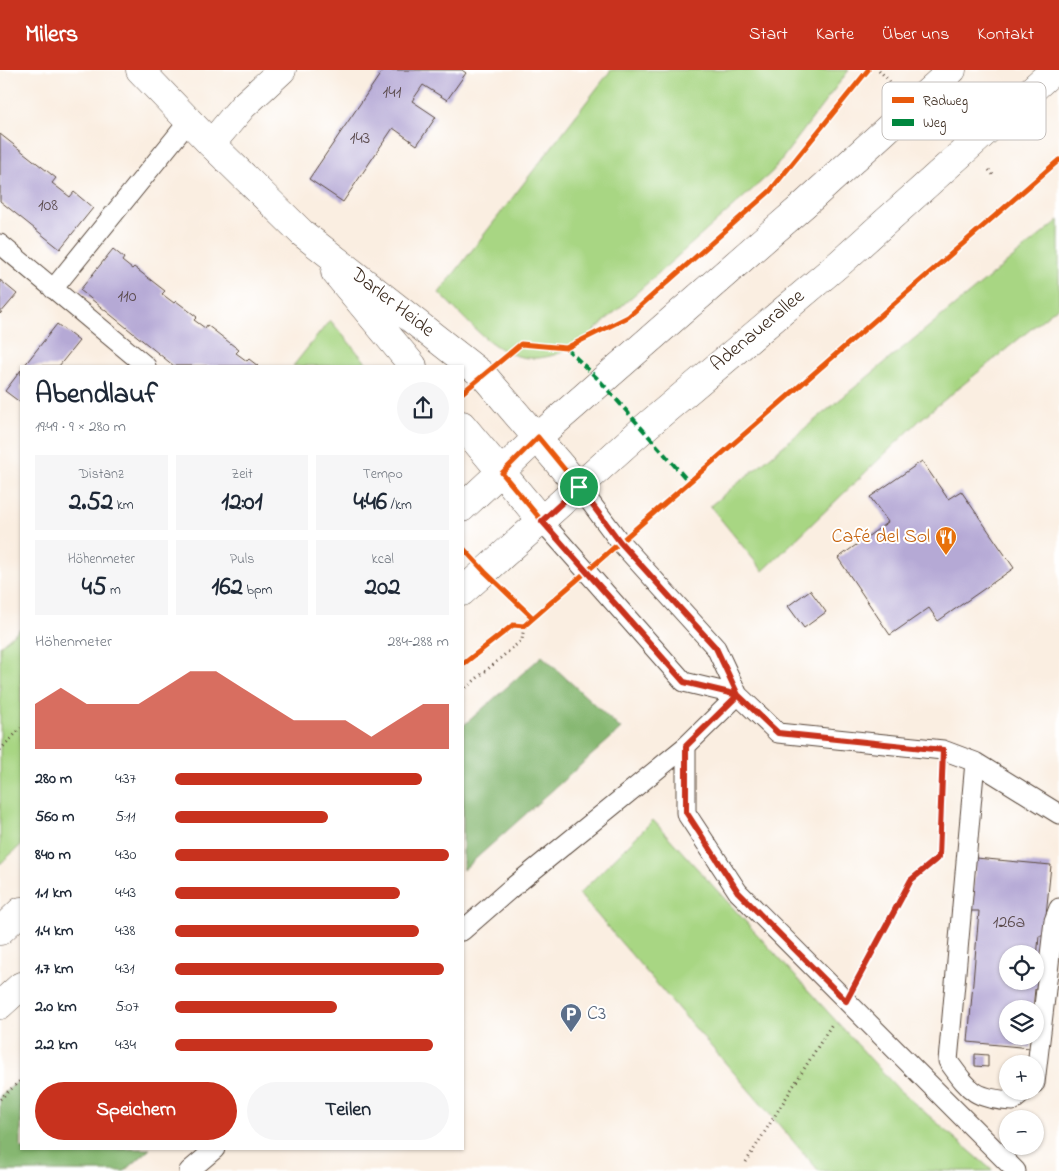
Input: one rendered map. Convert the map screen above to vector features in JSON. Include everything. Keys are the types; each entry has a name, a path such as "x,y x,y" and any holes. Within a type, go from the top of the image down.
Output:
{"main road":[{"name":"Darler Heide","path":"140,70 211,144 302,233 412,365"},
{"path":"211,144 243,106 282,70"},
{"path":"939,82 952,70"},
{"name":"Adenauerallee","path":"1041,82 1054,70"},
{"path":"464,506 502,473 538,437 806,204 882,134"},
{"name":"Adenauerallee","path":"464,590 642,430 848,256 976,140"},
{"name":"Darler Heide","path":"302,233 484,376 579,487"},
{"path":"464,427 542,521"},
{"path":"0,931 20,912"},
{"path":"0,1005 20,987"}],"lane":[{"path":"53,289 189,121"},
{"path":"0,244 145,365"},
{"path":"579,487 620,542 716,648 738,695 778,733 943,750 975,762 1059,814"},
{"path":"542,521 684,682 738,695"},
{"path":"464,929 509,890 686,746 738,695"},
{"path":"686,746 686,812 738,892 1016,1171"},
{"path":"975,762 948,1061 969,1090 990,1100 1014,1100"},
{"path":"1038,1055 1054,921 1059,908"},
{"path":"189,1171 214,1150"}],"path":[{"path":"464,689 522,640 521,626"},
{"path":"0,750 20,729"},
{"path":"941,808 943,750"},
{"path":"746,1162 846,1001 911,880 939,857 940,847"},
{"path":"0,1099 20,1081"}],"green space":[{"path":"611,70 849,70 772,172 579,344 556,354 535,358 517,356 501,349 485,338 439,293"},
{"path":"1059,220 1059,306 921,419 763,571 710,506"},
{"path":"330,320 368,365 294,365"},
{"path":"20,629 20,846 0,864 0,646"},
{"path":"542,656 621,729 464,869 464,725"},
{"path":"653,820 899,1090 993,1171 819,1171 579,894"},
{"path":"20,1080 20,1150 149,1150 125,1171 0,1171 0,1096"}],"building":[{"path":"383,70 462,70 466,73 447,100 423,85 412,101 436,117 417,145 393,128 343,202 309,179"},
{"path":"0,134 56,178 52,183 70,197 74,192 93,208 60,249 0,201"},
{"path":"113,249 124,258 122,261 132,269 134,267 165,291 162,294 174,303 176,301 197,317 194,320 205,328 207,325 239,350 236,353 257,365 173,365 80,290"},
{"path":"0,280 17,294 0,314"},
{"path":"57,324 79,341 60,365 25,365"},
{"path":"20,371 20,402 5,391"},
{"path":"922,461 948,499 961,491 1014,568 938,621 929,608 890,635 838,558 888,522 870,497"},
{"path":"810,590 826,612 804,628 788,606"},
{"path":"976,858 1051,865 1044,936 1039,936 1038,945 999,945 999,990 1035,990 1034,1000 999,1000 999,1045 968,1042 979,911 971,911"},
{"path":"999,1045 1030,1045 1030,1048"},
{"path":"975,1054 988,1055 988,1067 975,1066"}],"marked path":[{"path":"566,348 601,382 688,481"}],"cycle path":[{"path":"464,391 521,344 566,348 628,317 770,191 868,70"},
{"path":"464,663 513,625 524,626 1059,160"},
{"path":"542,521 502,473 538,437 579,487"},
{"path":"464,549 533,618"}],"place":[{"name":"Café del Sol","path":"946,556"},
{"name":"C3","path":"571,1033"}],"route":[{"path":"579,487 542,521 684,682 738,695 778,733 943,750 939,857 911,880 846,1001 738,892 686,812 686,746 738,695 716,648 620,542 579,487"}]}
